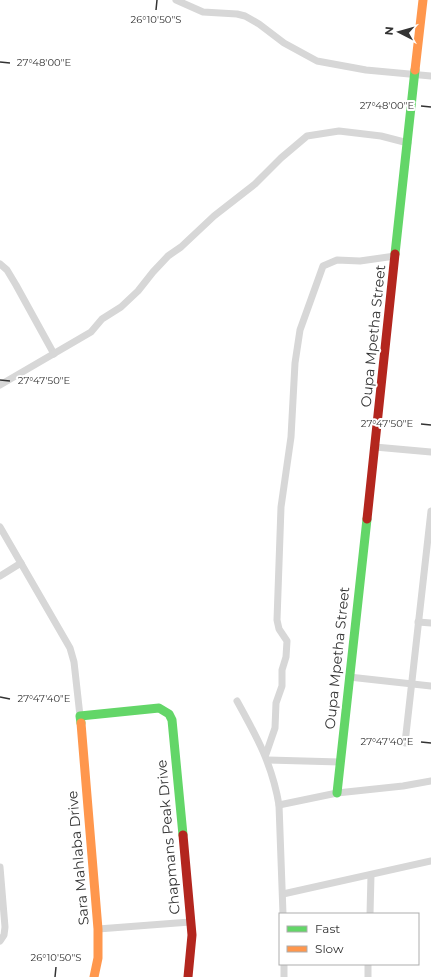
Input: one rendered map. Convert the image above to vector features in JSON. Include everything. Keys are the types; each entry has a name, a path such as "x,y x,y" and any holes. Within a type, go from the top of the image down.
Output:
{"street":[{"path":"176,0 203,12 237,14 245,16 259,24 284,43 317,61 366,70 431,76"},
{"name":"Oupa Mpetha Street","path":"337,794 423,0"},
{"path":"0,385 91,332 102,319 121,307 138,291 168,256 181,247 214,216 255,184 281,158 307,136 339,132 381,136 408,143"},
{"path":"267,757 275,728 276,702 282,686 282,670 286,657 287,641 279,629 277,620 279,542 283,490 291,437 295,363 300,330 323,266 337,260 360,261 395,256"},
{"path":"0,264 7,270 16,285 54,354"},
{"path":"375,446 431,452"},
{"path":"405,743 418,622 428,572 431,513"},
{"path":"0,527 70,648 74,662 80,716"},
{"path":"0,576 21,564"},
{"path":"418,622 431,623"},
{"path":"350,677 431,686"},
{"path":"238,701 267,757 279,805 283,913"},
{"name":"Chapmans Peak Drive","path":"80,716 153,708 166,710 172,720 192,944 188,977"},
{"name":"Sara Mahlaba Drive","path":"80,716 98,928 98,958 94,977"},
{"path":"267,757 340,762"},
{"path":"279,805 337,794 431,781"},
{"path":"283,894 431,861"},
{"path":"0,867 5,927 4,935 0,941"},
{"path":"370,913 371,875"},
{"path":"98,928 190,922"},
{"path":"284,965 284,977"},
{"path":"368,965 368,977"}],"traffic: fast":[{"path":"395,254 415,70"},
{"path":"337,793 367,519"},
{"path":"81,723 80,716 159,708 169,714 172,720 183,835"}],"traffic: slow":[{"path":"415,70 423,0"},
{"path":"81,723 98,929 98,958 94,977"}],"traffic: jam":[{"path":"367,519 395,254"},
{"path":"183,835 192,935 188,977"}]}
